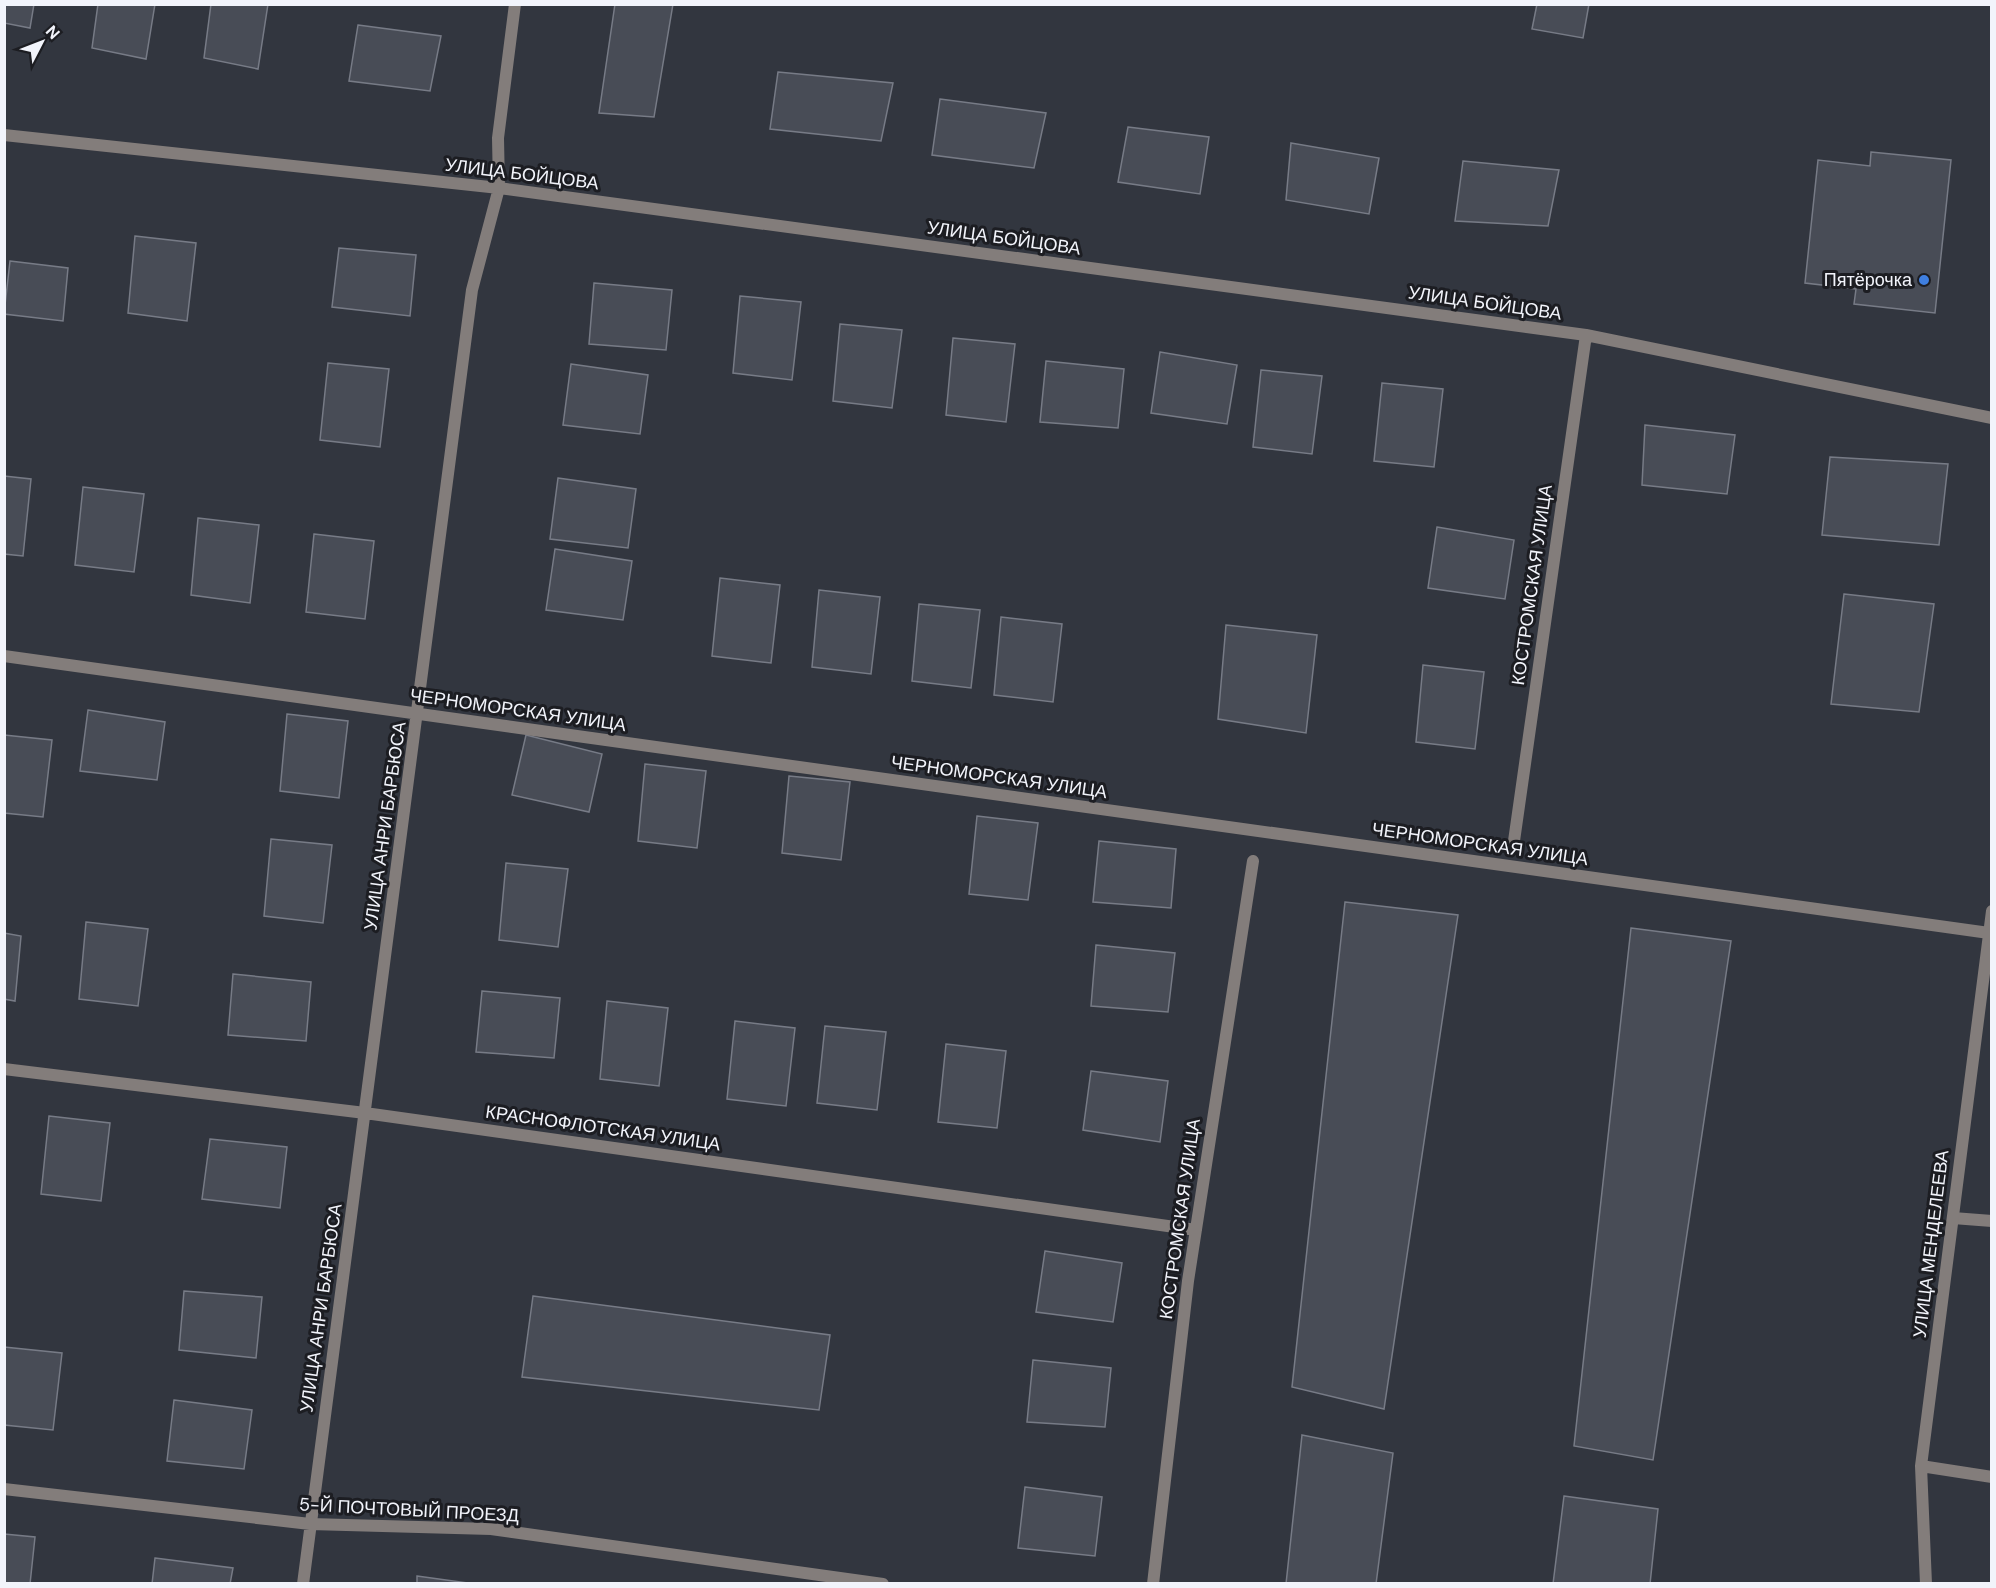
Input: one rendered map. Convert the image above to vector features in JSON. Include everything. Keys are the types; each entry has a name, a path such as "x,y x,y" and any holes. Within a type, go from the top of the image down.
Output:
{"street":[{"name":"УЛИЦА АНРИ БАРБЮСА","path":"303,1584 472,291 499,188 498,138 515,4"},
{"name":"УЛИЦА БОЙЦОВА","path":"4,135 499,188 1586,334 1992,418"},
{"name":"КОСТРОМСКАЯ УЛИЦА","path":"1514,841 1586,334"},
{"name":"ЧЕРНОМОРСКАЯ УЛИЦА","path":"4,656 1989,933"},
{"name":"КОСТРОМСКАЯ УЛИЦА","path":"1153,1584 1188,1281 1253,861"},
{"name":"УЛИЦА МЕНДЕЛЕЕВА","path":"1926,1584 1921,1466 1992,911"},
{"name":"КРАСНОФЛОТСКАЯ УЛИЦА","path":"4,1069 365,1113 1196,1230"},
{"path":"1953,1218 1992,1221"},
{"path":"1921,1466 1992,1477"},
{"name":"5-Й ПОЧТОВЫЙ ПРОЕЗД","path":"4,1489 310,1524 491,1529 883,1584"}],"building":[{"path":"4,4 34,4 30,28 4,23"},
{"path":"98,4 155,4 146,59 92,48"},
{"path":"211,4 268,4 258,69 204,58"},
{"path":"615,4 673,4 654,117 599,113"},
{"path":"1537,4 1589,4 1583,38 1532,29"},
{"path":"358,25 441,36 430,91 349,81"},
{"path":"778,72 893,83 881,141 770,129"},
{"path":"940,99 1046,113 1034,168 932,155"},
{"path":"1128,127 1209,137 1200,194 1118,182"},
{"path":"1291,143 1379,158 1369,214 1286,200"},
{"path":"1871,152 1951,160 1935,313 1854,304 1856,289 1805,283 1818,160 1870,166"},
{"path":"1463,161 1559,170 1548,226 1455,221"},
{"path":"135,236 196,243 187,321 128,313"},
{"path":"339,248 416,255 410,316 332,307"},
{"path":"10,261 68,268 63,321 4,314"},
{"path":"594,283 672,290 666,350 589,344"},
{"path":"740,296 801,302 792,380 733,373"},
{"path":"840,324 902,330 892,408 833,401"},
{"path":"953,338 1015,344 1006,422 946,415"},
{"path":"1160,352 1237,365 1227,424 1151,413"},
{"path":"1046,361 1124,369 1118,428 1040,422"},
{"path":"328,363 389,369 380,447 320,440"},
{"path":"571,364 648,375 640,434 563,425"},
{"path":"1261,370 1322,376 1312,454 1253,447"},
{"path":"1382,383 1443,389 1434,467 1374,461"},
{"path":"1645,425 1735,435 1727,494 1642,485"},
{"path":"1830,457 1948,464 1939,545 1822,535"},
{"path":"4,476 31,479 23,556 4,554"},
{"path":"558,478 636,489 628,548 550,539"},
{"path":"83,487 144,494 134,572 75,565"},
{"path":"198,518 259,525 250,603 191,595"},
{"path":"1437,527 1514,540 1505,599 1428,588"},
{"path":"314,534 374,541 365,619 306,612"},
{"path":"555,549 632,561 623,620 546,610"},
{"path":"720,578 780,585 771,663 712,656"},
{"path":"819,590 880,597 871,674 812,667"},
{"path":"1844,594 1934,604 1919,712 1831,704"},
{"path":"919,604 980,610 971,688 912,681"},
{"path":"1001,617 1062,624 1053,702 994,695"},
{"path":"1226,625 1317,635 1306,733 1218,719"},
{"path":"1423,665 1484,672 1475,749 1416,742"},
{"path":"88,710 165,722 157,780 80,771"},
{"path":"287,714 348,721 339,798 280,791"},
{"path":"4,735 52,740 43,817 4,813"},
{"path":"526,735 602,754 589,812 512,795"},
{"path":"645,764 706,771 697,848 638,841"},
{"path":"789,776 850,782 841,860 782,853"},
{"path":"977,816 1038,823 1028,900 969,894"},
{"path":"271,839 332,845 323,923 264,916"},
{"path":"1099,841 1176,849 1171,908 1093,902"},
{"path":"506,863 568,869 558,947 499,940"},
{"path":"1345,902 1458,915 1384,1409 1292,1387"},
{"path":"86,922 148,929 138,1006 79,999"},
{"path":"1631,928 1731,941 1653,1460 1574,1446"},
{"path":"4,933 21,936 15,1001 4,999"},
{"path":"1096,945 1175,953 1168,1012 1091,1006"},
{"path":"233,974 311,982 306,1041 228,1035"},
{"path":"482,991 560,998 554,1058 476,1052"},
{"path":"607,1001 668,1008 659,1086 600,1079"},
{"path":"735,1021 795,1028 786,1106 727,1099"},
{"path":"825,1026 886,1032 877,1110 817,1103"},
{"path":"946,1044 1006,1051 997,1128 938,1122"},
{"path":"1091,1071 1168,1081 1160,1142 1083,1130"},
{"path":"49,1116 110,1123 101,1201 41,1194"},
{"path":"210,1139 287,1147 280,1208 202,1199"},
{"path":"1045,1251 1122,1263 1113,1322 1036,1312"},
{"path":"184,1291 262,1297 256,1358 179,1350"},
{"path":"533,1296 830,1335 819,1410 522,1377"},
{"path":"4,1347 62,1353 53,1430 4,1425"},
{"path":"1033,1360 1111,1368 1105,1427 1027,1422"},
{"path":"174,1400 252,1410 244,1469 167,1461"},
{"path":"1302,1435 1393,1453 1376,1584 1286,1584"},
{"path":"1025,1487 1102,1497 1095,1556 1018,1548"},
{"path":"1564,1496 1658,1509 1650,1584 1553,1584"},
{"path":"4,1534 35,1537 30,1584 4,1584"},
{"path":"155,1558 233,1568 230,1584 152,1584"},
{"path":"417,1576 475,1584 417,1584"}],"place":[{"name":"Пятёрочка","path":"1924,280"}]}
